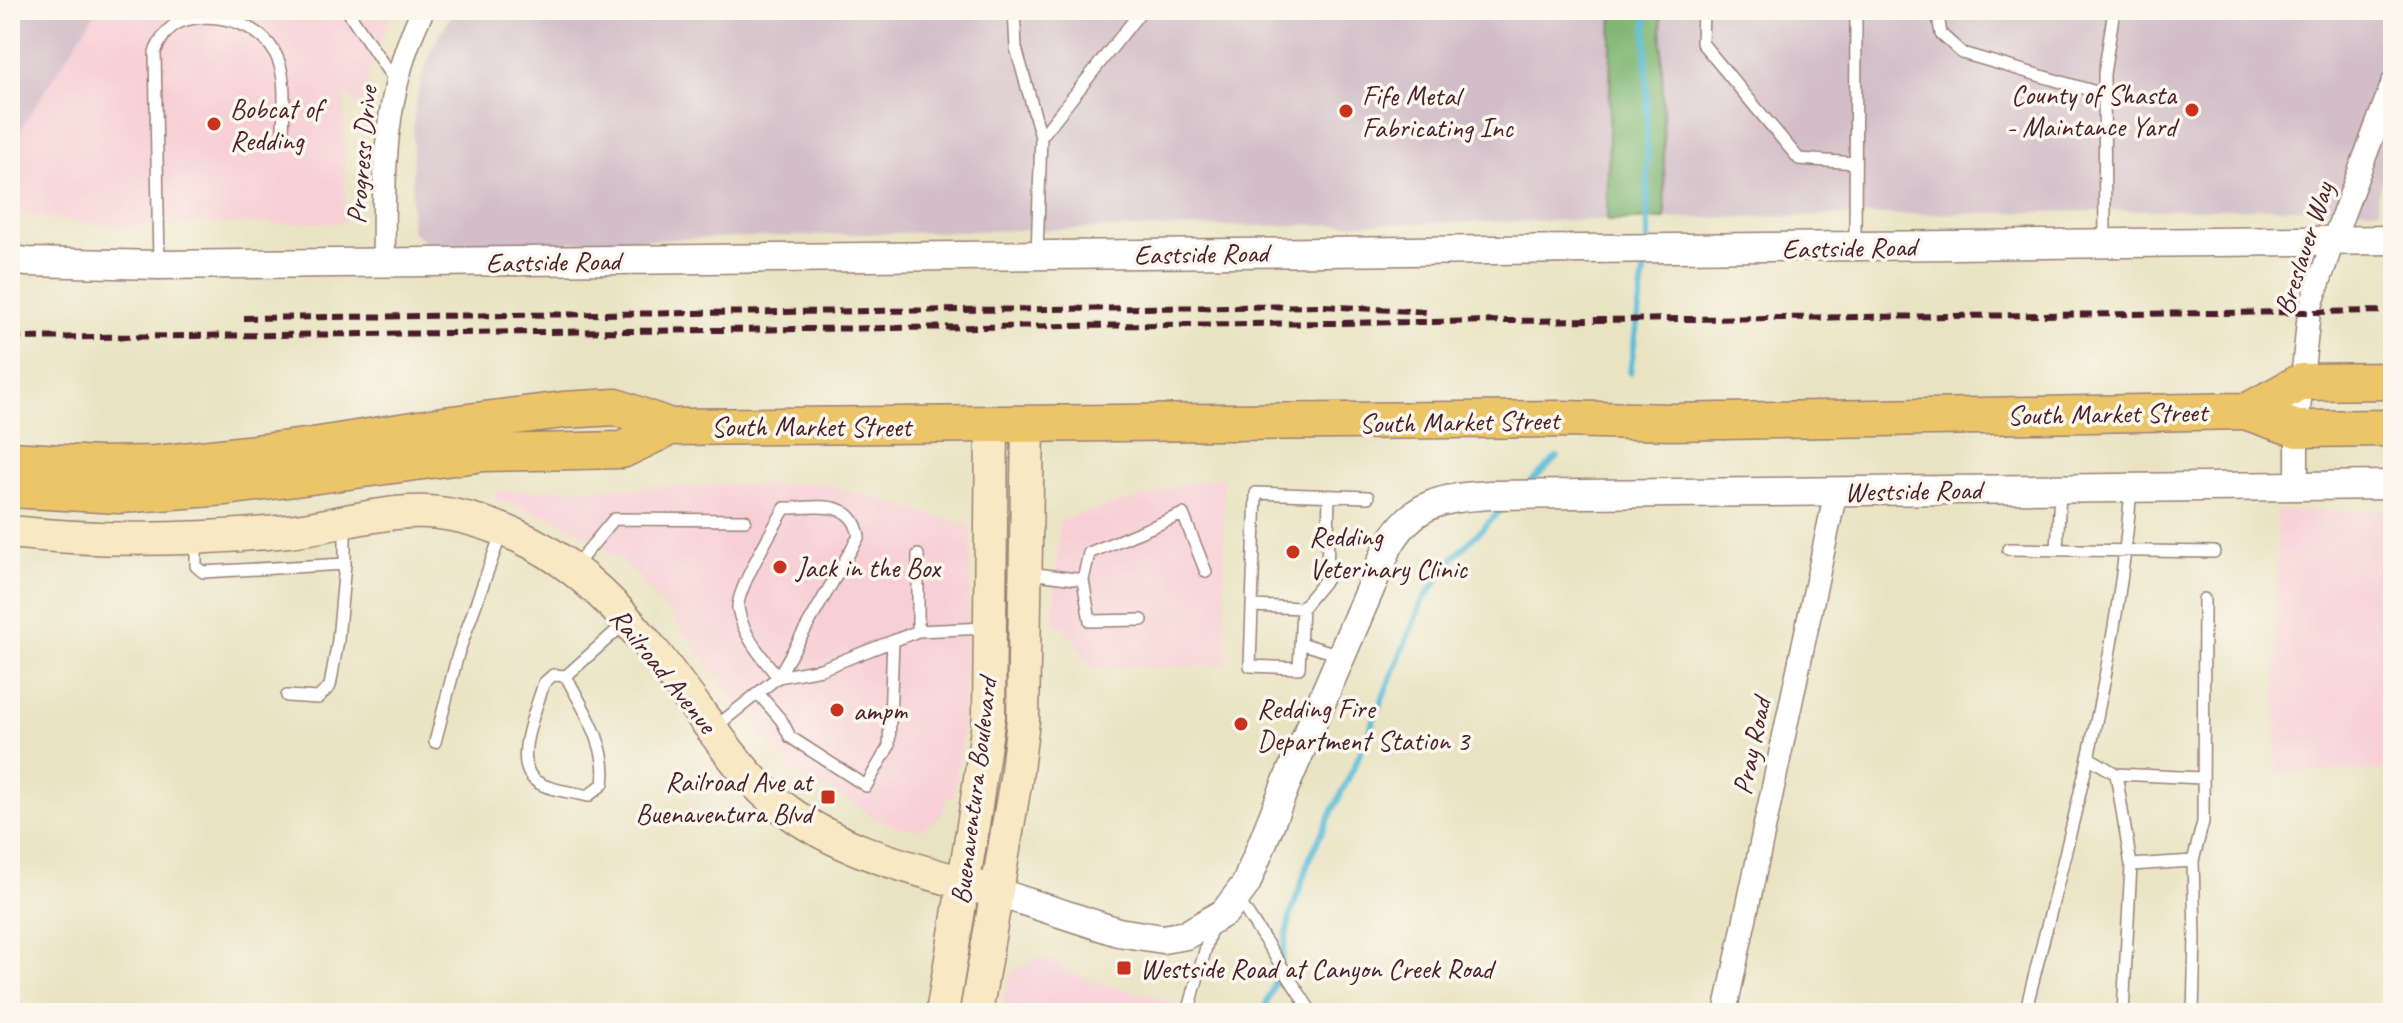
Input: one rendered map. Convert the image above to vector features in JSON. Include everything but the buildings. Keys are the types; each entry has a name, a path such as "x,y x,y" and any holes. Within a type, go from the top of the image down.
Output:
{"main road":[{"name":"South Market Street","path":"2248,411 2301,382 2393,381"},
{"name":"South Market Street","path":"10,460 98,465 157,464 307,447 563,410 616,407 670,427 1563,419 1671,422 2248,411 2297,429 2393,428"},
{"name":"Buenaventura Boulevard","path":"976,1013 1016,779 1023,720 1025,572 1010,425"},
{"name":"Buenaventura Boulevard","path":"942,1013 989,716 989,627 1010,425"},
{"name":"South Market Street","path":"10,489 93,495 148,494 226,487 484,453 622,450 670,427"},
{"name":"Railroad Avenue","path":"10,532 196,537 291,530 408,512 440,513 502,530 544,549 628,620 757,785 801,821 856,848 919,871 996,892"}],"street":[{"name":"Progress Drive","path":"384,262 384,170 396,84 410,34 423,10"},
{"name":"Breslauer Way","path":"2297,486 2297,429 2309,312 2393,82"},
{"name":"Eastside Road","path":"10,260 159,265 2393,240"},
{"name":"Westside Road","path":"1341,655 1393,537 1413,514 1434,503 1454,498 1490,495 2393,485"},
{"name":"Pray Road","path":"1725,1013 1836,491"},
{"path":"996,892 1118,932 1140,936 1175,938 1196,931 1212,921 1238,898 1246,884 1341,655"}],"lane":[{"path":"347,10 396,84"},
{"path":"1014,10 1016,48 1041,137 1037,254"},
{"path":"1041,137 1142,10"},
{"path":"1703,10 1702,43 1799,159 1855,163"},
{"path":"1855,247 1856,10"},
{"path":"1937,10 1941,34 1962,53 2103,94"},
{"path":"2105,243 2103,94 2114,10"},
{"path":"159,265 155,52 162,38 176,24 203,17 224,19 265,37 277,56 283,74 283,136"},
{"path":"2025,1013 2088,757 2126,552 2131,488"},
{"path":"2057,550 2060,489"},
{"path":"1329,496 1327,578 1302,608 1299,668 1250,666 1256,493 1368,497"},
{"path":"713,729 778,677 859,536 856,520 846,512 830,507 785,508 743,587 737,605 752,646 778,677"},
{"path":"1142,620 1090,621 1083,580 1089,553 1183,514 1206,572"},
{"path":"572,570 614,519 745,520"},
{"path":"287,696 318,698 330,686 345,564 345,521"},
{"path":"435,742 458,654 502,530"},
{"path":"196,537 196,566 203,572 345,564"},
{"path":"2008,549 2214,552"},
{"path":"918,555 918,631"},
{"path":"1025,572 1083,580"},
{"path":"2193,1013 2193,861 2203,822 2204,599"},
{"path":"1252,606 1302,608"},
{"path":"566,676 595,731 606,768 603,784 588,796 539,783 527,772 523,756 544,683 553,675 566,676 628,620"},
{"path":"778,677 821,669 918,631 989,627"},
{"path":"758,693 782,721 790,737 866,786 889,746 893,641"},
{"path":"1300,643 1341,655"},
{"path":"2088,757 2116,774 2203,778"},
{"path":"2116,774 2131,865 2123,1013"},
{"path":"2131,865 2193,861"},
{"path":"1238,898 1312,1013"},
{"path":"1188,1013 1212,921"}],"shaded area":[{"path":"10,10 97,10 10,145"},
{"path":"96,10 395,10 373,59 362,109 345,94 345,223 121,227 10,214 10,144"},
{"path":"454,10 2393,10 2393,150 2377,196 2380,209 2268,208 971,231 429,246 411,230 414,113 421,80 433,47"},
{"path":"1223,478 1227,665 1092,668 1063,626 1053,623 1061,520 1199,480"},
{"path":"827,485 972,526 965,712 954,798 948,798 939,818 921,829 898,827 870,816 862,808 800,777 759,732 666,610 631,570 588,536 556,519 495,499 497,491"},
{"path":"2393,510 2393,780 2385,780 2384,771 2276,772 2277,511"},
{"path":"1036,958 1054,961 1074,973 1106,985 1155,996 1202,1013 1001,1013 1005,987 1013,972"}],"green space":[{"path":"1612,10 1661,10 1665,219 1607,221"}],"waterway":[{"path":"1646,10 1648,242"},
{"path":"1630,373 1646,257"},
{"path":"1527,486 1557,457"},
{"path":"1263,1013 1281,965 1290,917 1310,857 1355,765 1422,602 1454,557 1507,504"}],"railway":[{"path":"244,318 1322,306 1428,312"},
{"path":"10,338 2393,311"}],"place":[{"name":"County of Shasta - Maintance Yard","path":"2192,110"},
{"name":"Fife Metal Fabricating Inc","path":"1346,111"},
{"name":"Bobcat of Redding","path":"214,124"},
{"name":"Redding Veterinary Clinic","path":"1293,552"},
{"name":"Jack in the Box","path":"780,567"},
{"name":"ampm","path":"837,710"},
{"name":"Redding Fire Department Station 3","path":"1241,724"},
{"name":"Railroad Ave at Buenaventura Blvd","path":"828,797"},
{"name":"Westside Road at Canyon Creek Road","path":"1124,968"}]}
